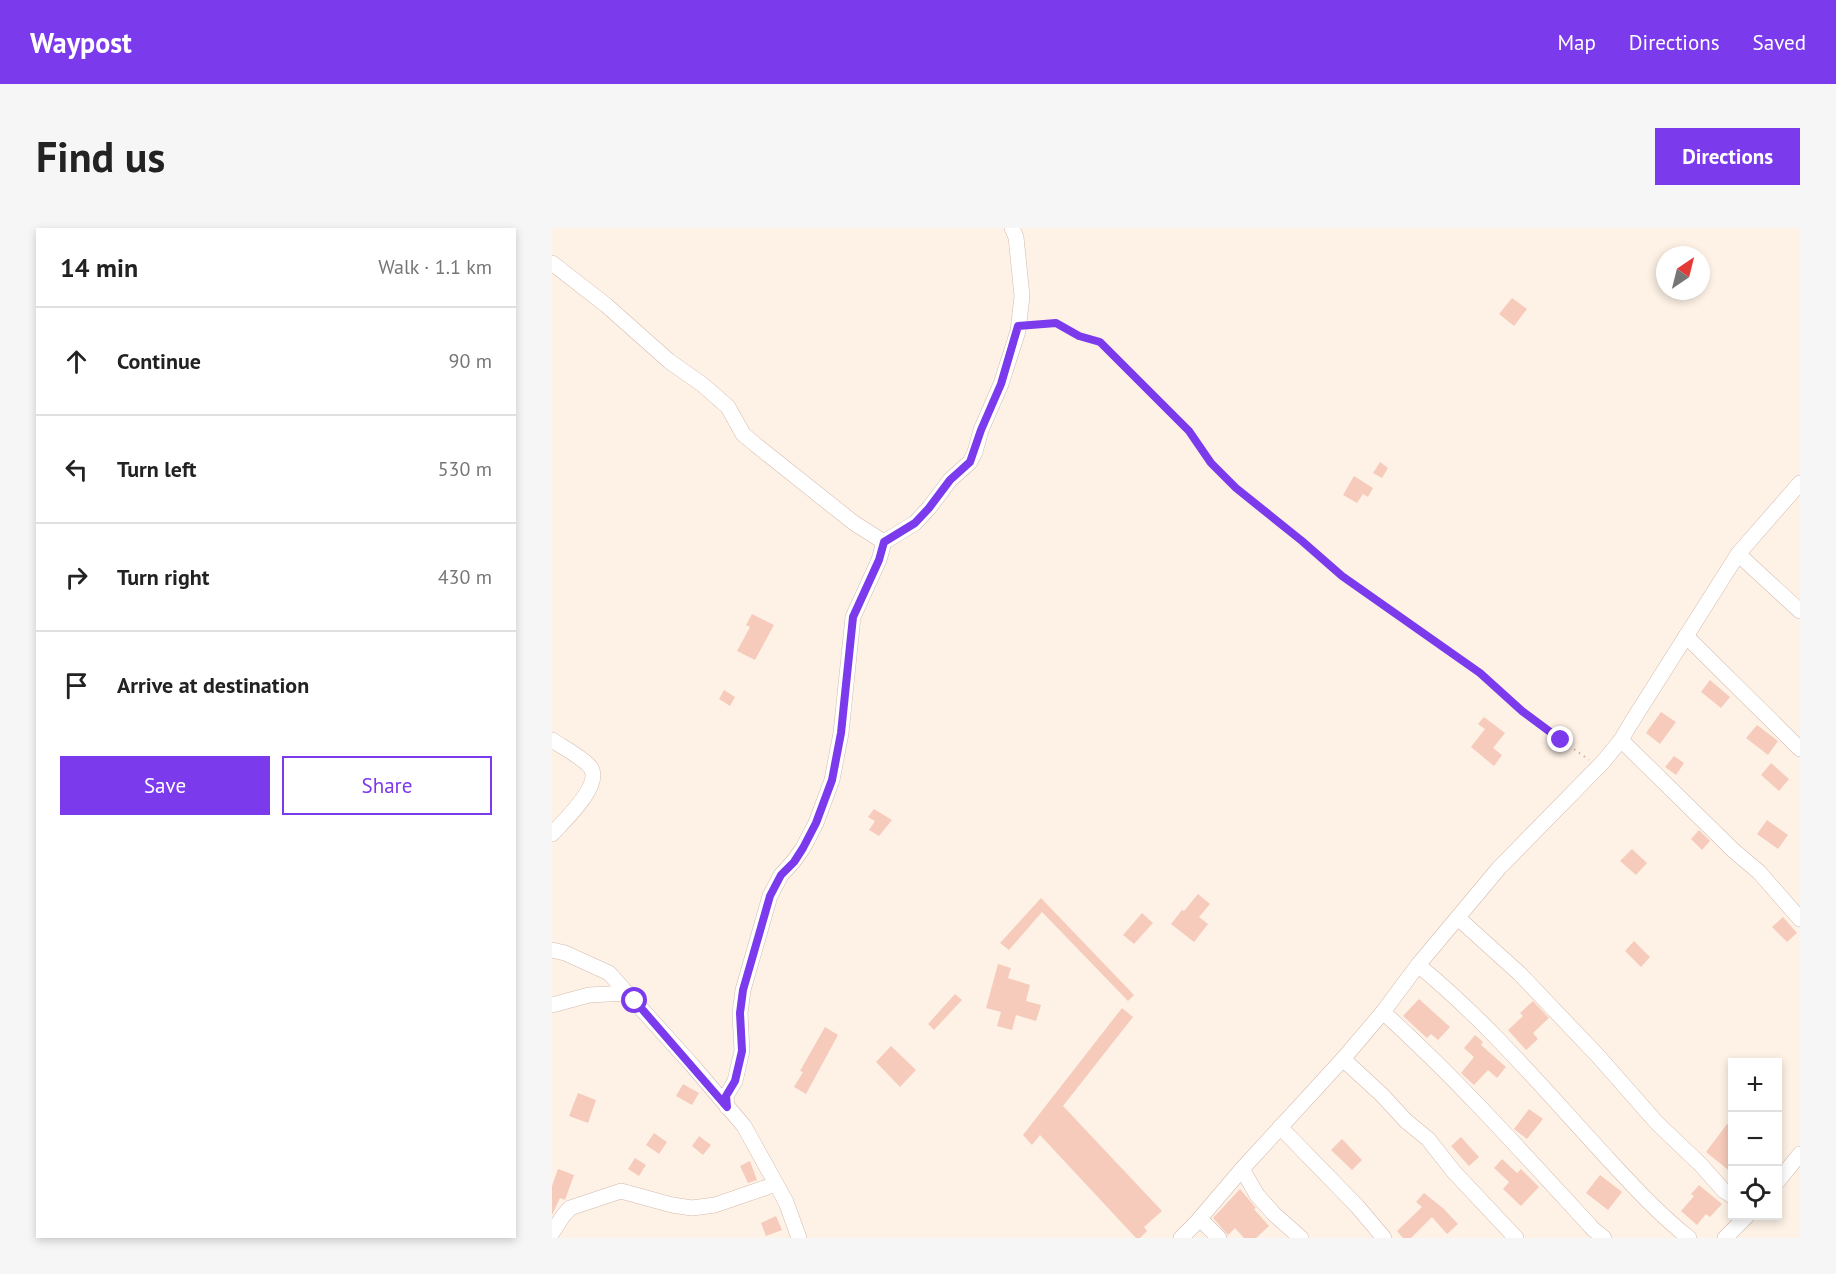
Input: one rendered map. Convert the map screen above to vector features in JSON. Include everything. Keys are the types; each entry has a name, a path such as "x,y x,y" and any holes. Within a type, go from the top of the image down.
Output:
{"street":[{"path":"727,1107 726,1096 735,1081 742,1051 740,1013 743,990 770,896 781,875 794,862 803,848 816,823 832,780 841,733 853,617 879,560 884,542 915,523 950,480 970,462 1001,384 1018,326 1022,296 1017,237 1012,228"},
{"path":"552,263 728,407 743,434 756,445 854,523 884,542"},
{"path":"1181,1238 1343,1059 1499,868 1622,740 1738,554 1798,490"},
{"path":"1738,554 1800,611"},
{"path":"1686,636 1800,749"},
{"path":"552,740 587,764 593,776 584,798 552,834"},
{"path":"1622,740 1734,851 1759,872 1800,919"},
{"path":"1458,918 1520,974 1598,1056 1657,1123 1728,1194"},
{"path":"552,950 566,953 609,973 744,1126 786,1202 799,1238"},
{"path":"1418,965 1449,990 1490,1031 1632,1184 1673,1226 1689,1238"},
{"path":"552,1005 589,995 628,993"},
{"path":"1383,1012 1484,1110 1593,1229 1604,1238"},
{"path":"1343,1059 1406,1121 1428,1139 1454,1173 1516,1238"},
{"path":"1280,1127 1357,1206 1384,1238"},
{"path":"1782,1176 1800,1154"},
{"path":"1242,1169 1257,1195 1301,1238"},
{"path":"552,1233 570,1208 621,1191 692,1208 715,1205 776,1184"},
{"path":"1200,1219 1219,1238"},
{"path":"1725,1238 1742,1220"}],"path":[{"path":"1018,326 1056,323 1079,336 1100,342 1189,431 1211,463 1236,488 1342,576 1480,673 1522,711 1598,767"}],"building":[{"path":"1512,298 1527,309 1514,326 1499,314"},
{"path":"1380,462 1388,468 1382,478 1373,473"},
{"path":"1354,476 1373,488 1368,497 1363,494 1357,503 1343,495"},
{"path":"752,614 774,625 755,660 737,651 750,627 746,625"},
{"path":"1710,680 1730,697 1721,708 1701,692"},
{"path":"724,690 735,697 730,706 719,699"},
{"path":"1661,712 1676,722 1660,744 1646,733"},
{"path":"1484,717 1505,733 1493,748 1502,755 1494,766 1471,747 1485,729 1478,724"},
{"path":"1757,725 1778,741 1768,755 1746,738"},
{"path":"1674,756 1684,763 1676,775 1665,767"},
{"path":"1771,763 1789,779 1779,791 1761,775"},
{"path":"874,809 892,820 879,836 869,830 875,821 868,817"},
{"path":"1767,820 1788,835 1778,849 1757,834"},
{"path":"1699,830 1710,841 1702,850 1691,839"},
{"path":"1632,849 1647,863 1636,875 1620,861"},
{"path":"1198,894 1210,904 1199,917 1208,924 1194,942 1171,924"},
{"path":"1041,898 1134,995 1128,1001 1042,912 1009,950 1000,943"},
{"path":"1142,913 1153,923 1134,944 1123,935"},
{"path":"1783,917 1797,933 1787,942 1772,927"},
{"path":"1634,941 1650,957 1641,967 1625,951"},
{"path":"998,964 1011,968 1008,978 1030,985 1026,1001 1041,1005 1036,1021 1016,1015 1012,1030 997,1026 1001,1012 986,1008"},
{"path":"955,994 962,1000 934,1030 928,1024"},
{"path":"1419,999 1450,1027 1438,1040 1431,1034 1427,1038 1403,1016"},
{"path":"1533,1001 1549,1018 1533,1033 1538,1039 1526,1050 1508,1030 1523,1016 1520,1013"},
{"path":"1122,1008 1133,1017 1063,1106 1162,1211 1144,1227 1147,1231 1140,1238 1136,1238 1040,1135 1032,1145 1023,1135"},
{"path":"825,1027 838,1035 806,1094 794,1087 803,1072 800,1071"},
{"path":"1475,1035 1483,1042 1481,1045 1506,1067 1497,1078 1488,1070 1474,1085 1461,1073 1474,1057 1464,1048"},
{"path":"891,1046 916,1070 900,1087 876,1062"},
{"path":"683,1084 699,1093 692,1105 676,1096"},
{"path":"578,1093 596,1100 588,1123 569,1116"},
{"path":"1529,1109 1543,1119 1527,1139 1514,1129"},
{"path":"1727,1124 1728,1170 1706,1152"},
{"path":"654,1133 667,1142 659,1154 646,1145"},
{"path":"699,1136 711,1145 703,1155 692,1146"},
{"path":"1461,1137 1479,1157 1469,1166 1451,1146"},
{"path":"1342,1139 1362,1160 1352,1170 1331,1150"},
{"path":"635,1158 646,1165 639,1176 628,1169"},
{"path":"1502,1159 1517,1173 1521,1169 1539,1187 1521,1206 1503,1189 1509,1182 1494,1168"},
{"path":"750,1161 757,1180 748,1183 740,1166"},
{"path":"558,1169 574,1175 565,1200 560,1198 552,1215 552,1186"},
{"path":"1600,1175 1622,1192 1608,1210 1586,1193"},
{"path":"1699,1185 1722,1204 1710,1217 1706,1214 1697,1225 1681,1211 1694,1196 1691,1194"},
{"path":"1240,1189 1269,1226 1256,1238 1244,1238 1235,1228 1228,1235 1213,1218"},
{"path":"1424,1193 1458,1224 1447,1234 1432,1217 1411,1238 1403,1238 1397,1231 1422,1207 1416,1202"},
{"path":"776,1216 782,1230 766,1236 761,1223"}],"route":[{"path":"635,1001 727,1107 726,1096 735,1081 742,1051 740,1013 743,990 770,896 781,875 794,862 803,848 816,823 832,780 841,733 853,617 879,560 884,542 915,523 950,480 970,462 1001,384 1018,326 1056,323 1079,336 1100,342 1189,431 1211,463 1236,488 1342,576 1480,673 1522,711 1561,740"}]}
